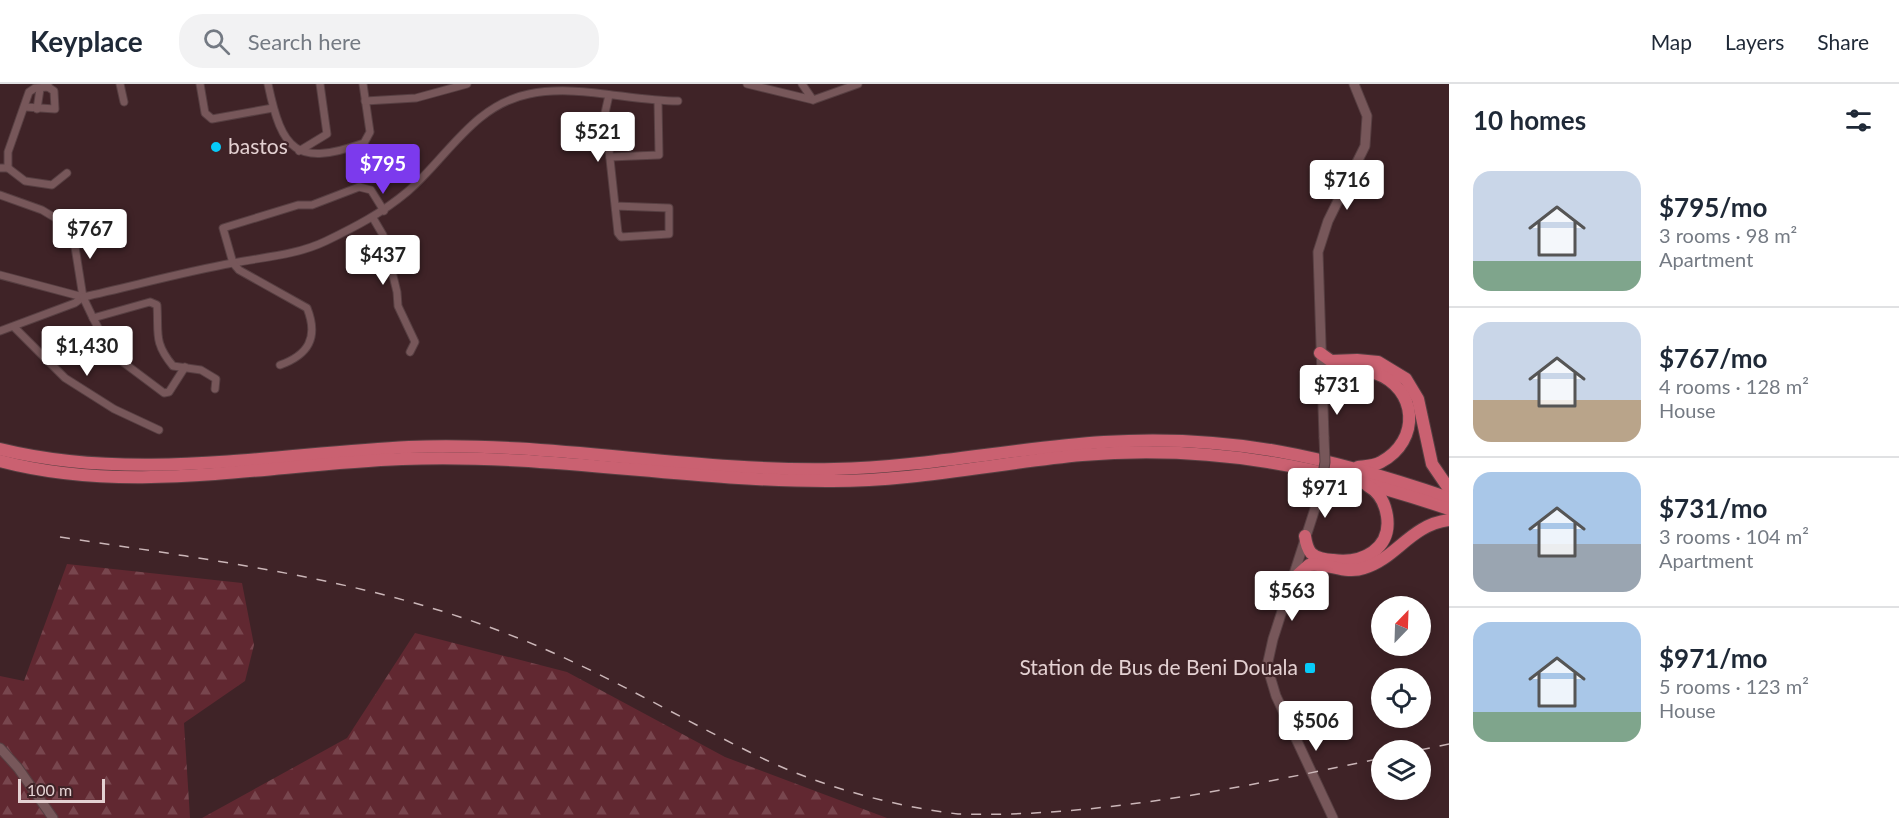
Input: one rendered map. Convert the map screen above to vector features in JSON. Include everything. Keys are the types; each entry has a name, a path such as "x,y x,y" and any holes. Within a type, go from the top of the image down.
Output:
{"highway":[{"path":"1326,363 1358,360 1378,362 1406,379 1418,399 1432,464 1449,489"},
{"path":"1322,395 1326,363"},
{"path":"1326,363 1359,369 1389,380 1398,387 1409,411 1410,424 1400,447 1378,464 1358,474"},
{"path":"0,449 54,461 115,466 414,447 489,447 538,448 734,468 835,469 1102,442 1310,455 1449,509"},
{"path":"0,461 69,475 152,477 400,459 505,459 675,474 830,482 894,477 1080,455 1206,448"},
{"path":"1358,474 1449,498"},
{"path":"1291,581 1314,560 1353,561 1373,553 1384,541 1388,527 1386,510 1378,494 1358,474"},
{"path":"1298,555 1347,571 1363,568 1378,561 1419,529 1449,520"},
{"path":"1305,536 1307,548 1314,560"}],"main road":[{"path":"1326,363 1316,269 1319,246 1328,220 1365,146 1368,129 1367,116 1354,84"},
{"path":"1322,395 1325,462 1320,494 1298,555 1270,651 1268,672 1276,696 1333,818"},
{"path":"0,748 18,768 53,818"}],"street":[{"path":"120,84 124,102"},
{"path":"200,84 206,113 212,118 273,108"},
{"path":"268,84 281,131 299,152 317,153 364,143 370,132 363,84"},
{"path":"299,152 327,134 320,84"},
{"path":"365,101 416,98 467,84"},
{"path":"747,84 813,100 858,84"},
{"path":"802,84 813,100"},
{"path":"8,168 8,152 29,92 35,88 48,86 54,91 55,109 24,107"},
{"path":"37,109 40,89"},
{"path":"0,331 75,303 83,297 233,263 284,254 323,243 384,211 409,190 463,131 495,108 528,94 561,92 678,101"},
{"path":"609,95 605,113 610,157 615,206 618,233 621,237 669,234 669,208 615,206"},
{"path":"610,157 660,155 658,101"},
{"path":"0,168 8,168 26,181 52,185 67,173"},
{"path":"280,365 298,359 311,338 312,320 307,308 254,281 233,263 221,231 230,226 298,205 312,205 359,187 371,190 384,211"},
{"path":"0,195 42,210 72,228 83,297 112,354 164,393 169,392 185,368"},
{"path":"373,218 383,235 397,292 398,306 415,342 410,352"},
{"path":"0,276 83,297"},
{"path":"93,318 150,302 157,305 158,343 173,366 201,370 216,379 215,389"},
{"path":"14,327 64,378 114,409 159,430"}],"green space":[{"path":"67,564 242,583 254,645 245,681 184,723 190,818 0,818 0,676 24,681"},
{"path":"415,633 567,672 725,757 887,818 202,818 347,738"}],"railway":[{"path":"60,537 285,573 396,598 451,614 539,646 572,661 733,744 789,770 860,794 934,811 958,814 1011,814 1118,806 1224,790 1371,760"},
{"path":"1431,748 1449,744"}],"place":[{"name":"bastos","path":"216,147"},
{"name":"Station de Bus de Beni Douala","path":"1310,668"}]}
